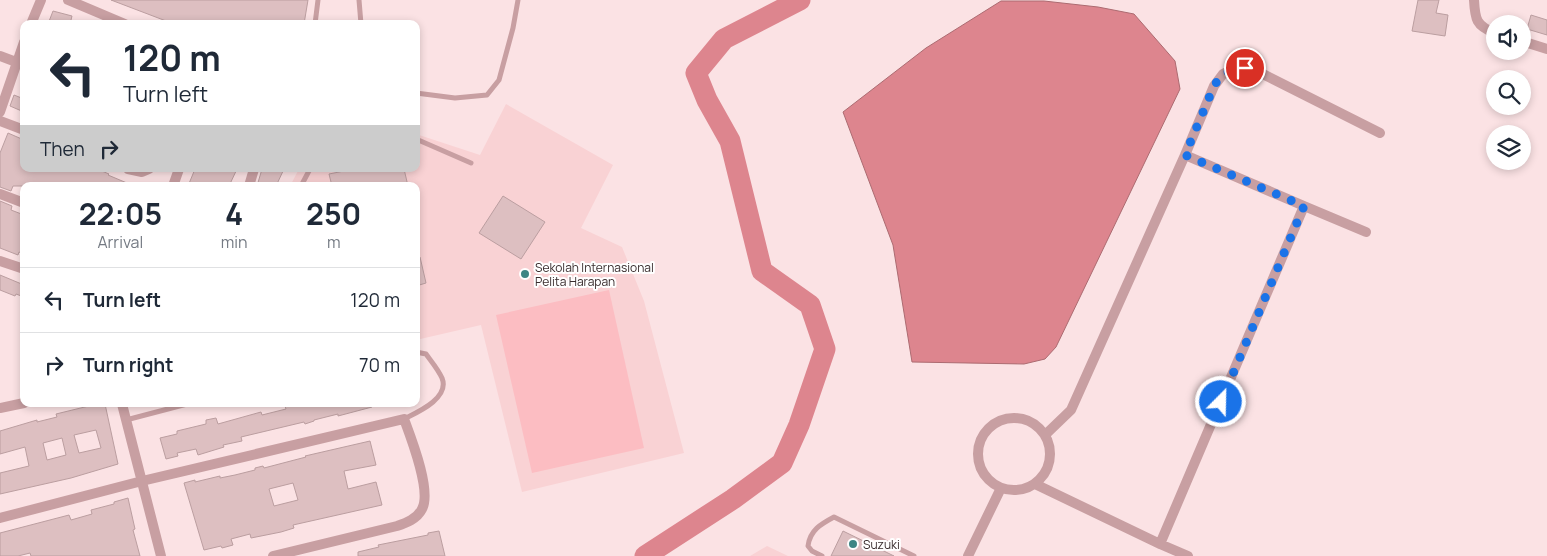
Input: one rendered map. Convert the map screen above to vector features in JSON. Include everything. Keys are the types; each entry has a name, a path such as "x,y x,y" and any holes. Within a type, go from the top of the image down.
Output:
{"street":[{"path":"33,20 41,0"},
{"path":"68,0 116,20"},
{"path":"1474,0 1477,21 1486,28"},
{"path":"1531,44 1547,49"},
{"path":"0,56 20,64 0,112"},
{"path":"1045,435 1071,410 1219,78 1231,70 1245,68 1263,73 1380,133"},
{"path":"0,121 20,128"},
{"path":"1185,155 1366,232"},
{"path":"0,194 20,202"},
{"path":"1160,544 1304,206"},
{"path":"0,261 20,268"},
{"path":"0,408 20,404"},
{"path":"123,407 161,556"},
{"path":"1013,417 1026,419 1037,425 1045,435 1050,445 1051,456 1046,471 1035,484 1019,490 1001,488 990,482 982,472 978,460 978,448 982,436 990,426 1001,420 1013,417"},
{"path":"0,518 142,481 404,419 420,464 424,491 424,505 418,515 410,521 397,526 273,556"},
{"path":"1035,484 1188,556"},
{"path":"968,556 1001,488"}],"lane":[{"path":"316,20 318,0"},
{"path":"359,0 360,20"},
{"path":"420,94 455,98 487,95 500,80 518,0"},
{"path":"420,141 471,163"},
{"path":"404,419 426,408 443,388 442,379 436,368 426,354 420,353"},
{"path":"126,420 176,407"},
{"path":"822,556 812,551 808,546 809,539 812,531 834,517 914,556"}],"shaded area":[{"path":"1001,1 1044,1 1098,7 1134,14 1175,61 1180,89 1056,347 1045,359 1024,364 912,362 893,245 843,112 926,48"},
{"name":"Sekolah Internasional Pelita Harapan","path":"506,104 613,165 581,228 622,247 644,301 684,453 522,492 481,325 420,339 420,182 292,182 297,172 420,172 420,135 480,155"},
{"path":"609,290 644,448 532,473 496,315"},
{"path":"767,546 788,556 750,556"}],"building":[{"path":"111,0 308,0 305,20 164,20"},
{"path":"1418,0 1439,0 1436,13 1448,15 1445,36 1412,31"},
{"path":"53,11 72,16 71,20 50,20"},
{"path":"1531,15 1547,20 1547,35 1531,30"},
{"path":"14,95 20,97 20,110 10,106"},
{"path":"8,133 20,138 20,172 104,172 125,182 20,182 20,186 13,186 11,191 0,187 0,153"},
{"path":"194,172 236,172 231,182 190,182"},
{"path":"261,172 283,172 278,182 258,182"},
{"path":"339,172 405,172 407,182 331,182 329,174"},
{"path":"503,196 545,222 521,259 479,233"},
{"path":"0,201 12,206 11,210 20,213 20,252 18,255 0,248"},
{"path":"420,257 426,283 420,285"},
{"path":"0,275 20,283 20,296 16,294 15,296 0,290"},
{"path":"85,407 106,407 118,464 71,478 0,494 0,473 29,466 25,447 0,454 0,431 37,420 37,422 57,417 56,414","holes":["96,430 101,448 79,453 74,435","62,438 66,455 47,460 43,443"]},
{"path":"285,407 372,407 314,420 305,424 304,422 241,437 242,441 223,445 224,447 198,455 196,449 177,453 178,456 166,459 160,438 177,434 177,431 206,424 206,420 216,418 218,424 261,412 262,415 286,409"},
{"path":"370,441 376,465 344,471 348,489 376,482 382,505 293,525 294,528 281,532 251,538 250,534 231,539 233,545 204,550 184,483 235,475 255,470 255,468 263,466 264,468 305,456","holes":["293,483 298,500 274,506 269,489"]},
{"path":"128,498 135,529 133,530 140,556 31,556 30,553 18,556 0,556 0,533 69,515 71,520 92,514 91,510"},
{"path":"439,531 445,556 358,556 358,552 379,547 378,545"},
{"name":"Suzuki","path":"843,531 894,556 831,556"}],"waterway":[{"path":"645,556 733,499 782,463 799,425 825,349 810,305 762,271 730,141 707,100 696,73 724,39 800,0"}],"place":[{"name":"Sekolah Internasional Pelita Harapan","path":"525,274"},
{"name":"Suzuki","path":"853,544"}],"route":[{"path":"1221,402 1304,206 1185,155 1219,78 1231,70 1245,68"}]}
